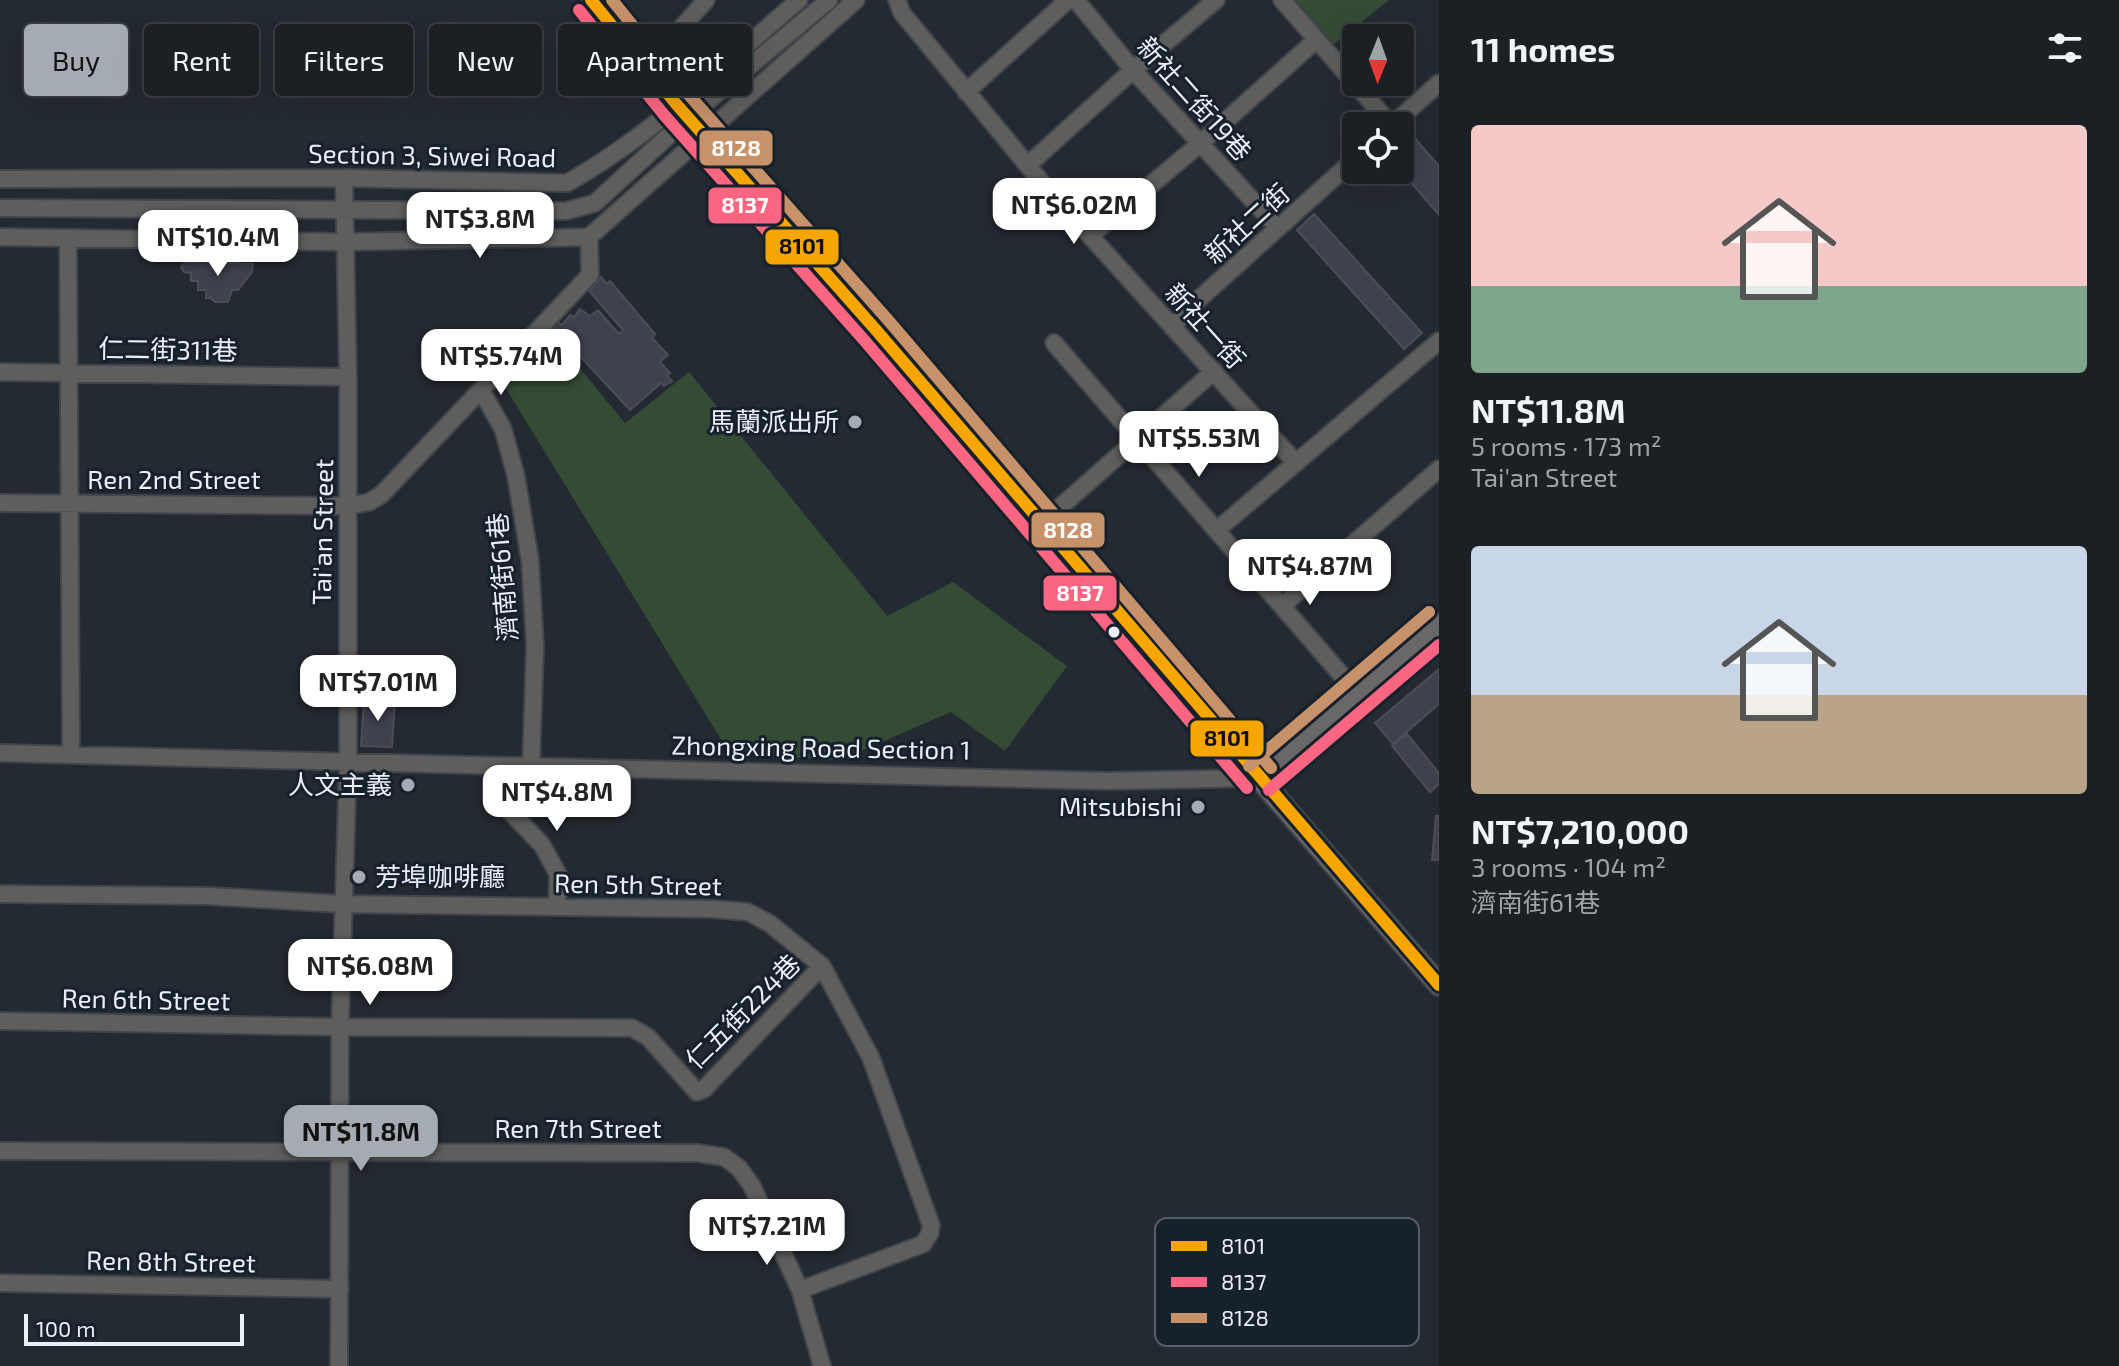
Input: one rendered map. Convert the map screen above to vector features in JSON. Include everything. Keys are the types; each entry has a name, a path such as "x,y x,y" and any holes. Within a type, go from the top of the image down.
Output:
{"main road":[{"path":"1439,624 1259,778 1439,985"}],"street":[{"path":"591,0 611,24"},
{"path":"685,24 706,0"},
{"name":"Section 3, Siwei Road","path":"0,208 566,211 595,203 683,111 799,0"},
{"name":"Section 3, Siwei Road","path":"0,179 344,178 567,183 683,111 829,0"},
{"path":"0,237 344,242 589,237 856,0"},
{"name":"新社一街","path":"897,0 902,13 1043,184 1296,463"},
{"path":"966,92 1068,0"},
{"name":"新社二街19巷","path":"1076,0 1133,70 1278,228"},
{"path":"1028,165 1216,0"},
{"path":"1282,0 1380,112"},
{"path":"1091,235 1202,142 1316,40"},
{"path":"1407,112 1439,83"},
{"path":"671,96 876,330 1259,778"},
{"name":"新社二街","path":"1172,327 1342,171"},
{"name":"Tai'an Street","path":"339,1366 340,1027 348,763 348,377 344,178"},
{"path":"347,506 369,502 381,495 590,275 589,237"},
{"path":"0,372 70,373 68,238"},
{"path":"1217,530 1439,341"},
{"path":"1054,343 1358,694"},
{"path":"1041,524 1214,371"},
{"name":"仁二街311巷","path":"71,755 70,373 348,377"},
{"name":"濟南街61巷","path":"481,390 503,429 516,476 530,560 535,646 531,767"},
{"path":"1282,606 1439,469"},
{"name":"Ren 2nd Street","path":"0,503 347,506"},
{"name":"Zhongxing Road Section 1","path":"0,753 1108,781 1259,778"},
{"path":"502,767 502,796 506,807 542,845 558,874 557,907"},
{"name":"Ren 5th Street","path":"0,894 208,896 342,904 748,912 769,923 822,966 871,1058 931,1225 923,1244 800,1290"},
{"name":"仁五街224巷","path":"697,1092 704,1089 822,966"},
{"name":"Ren 6th Street","path":"0,1021 632,1028 648,1037 697,1092"},
{"name":"Ren 7th Street","path":"0,1151 697,1153 724,1157 739,1168 752,1186 800,1290"},
{"name":"Ren 8th Street","path":"0,1283 340,1289"},
{"path":"800,1290 822,1366"}],"green space":[{"path":"1292,0 1389,0 1359,24 1342,24 1342,37 1330,47"},
{"path":"553,336 625,423 689,372 887,616 953,582 1067,666 1005,751 951,712 840,760 730,754 502,382"}],"building":[{"path":"1414,137 1439,166 1439,215 1412,184"},
{"path":"1314,214 1422,333 1404,349 1297,230"},
{"path":"186,261 253,264 252,272 238,290 232,290 228,302 215,302 206,298 206,290 198,290 198,281 191,281 191,273 184,272 181,267"},
{"path":"601,277 607,284 610,281 655,334 652,338 668,355 660,362 670,373 667,375 672,381 664,386 661,383 630,410 552,326 556,321 562,325 580,309 590,316 598,310 619,334 623,330 589,291"},
{"path":"1439,669 1439,704 1393,744 1375,723"},
{"path":"364,699 395,700 392,747 361,746"},
{"path":"1407,734 1439,773 1439,784 1430,792 1392,746"},
{"path":"1436,816 1439,816 1439,860 1432,860"}],"transit line":[{"name":"8101","path":"591,0 677,105 876,330 1439,985"},
{"name":"8128","path":"612,0 689,95 888,320 1271,768"},
{"name":"8137","path":"579,10 665,116 864,340 1247,788"},
{"name":"8128","path":"1249,766 1429,612"},
{"name":"8137","path":"1269,790 1439,645"}],"place":[{"name":"馬蘭派出所","path":"855,422"},
{"name":"人文主義","path":"408,785"},
{"name":"Mitsubishi","path":"1198,807"},
{"name":"芳埠咖啡廳","path":"359,877"}]}
